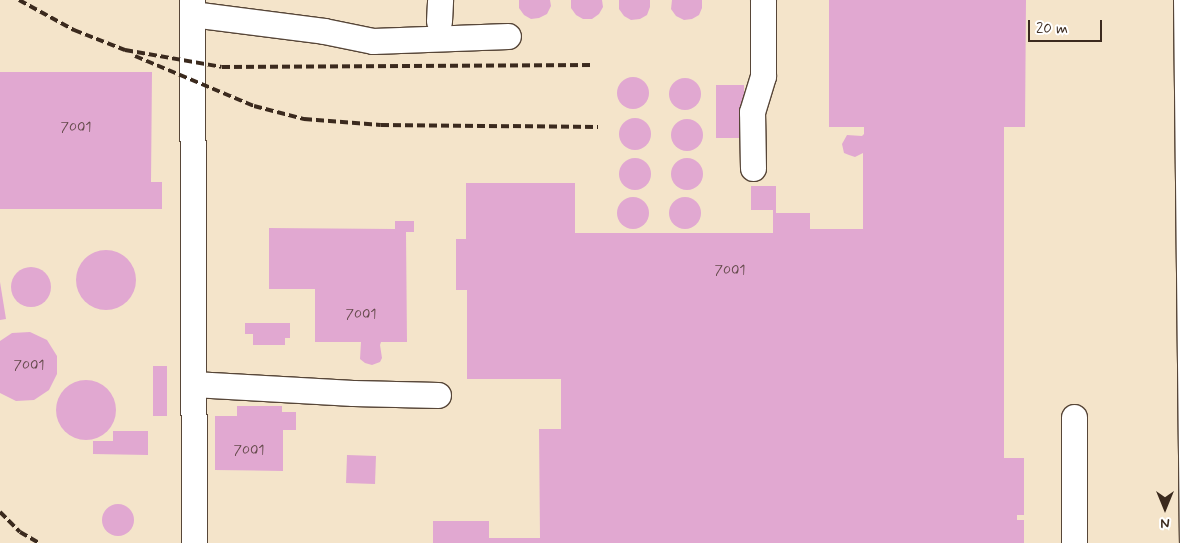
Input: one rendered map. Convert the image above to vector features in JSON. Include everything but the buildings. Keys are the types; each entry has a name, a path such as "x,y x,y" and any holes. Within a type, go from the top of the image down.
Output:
{"main road":[{"path":"1188,0 1195,484 1194,543"},
{"path":"1195,484 1200,447"}],"lane":[{"path":"753,168 752,112 763,76 763,0"},
{"path":"194,543 192,7 373,41 508,36"},
{"path":"193,384 353,393 438,395"},
{"path":"1074,416 1074,543"}],"railway":[{"path":"19,0 74,30 125,50 222,67 593,65"},
{"path":"135,56 254,106 304,119 381,125 598,127"},
{"path":"0,512 20,532 39,543"}]}
